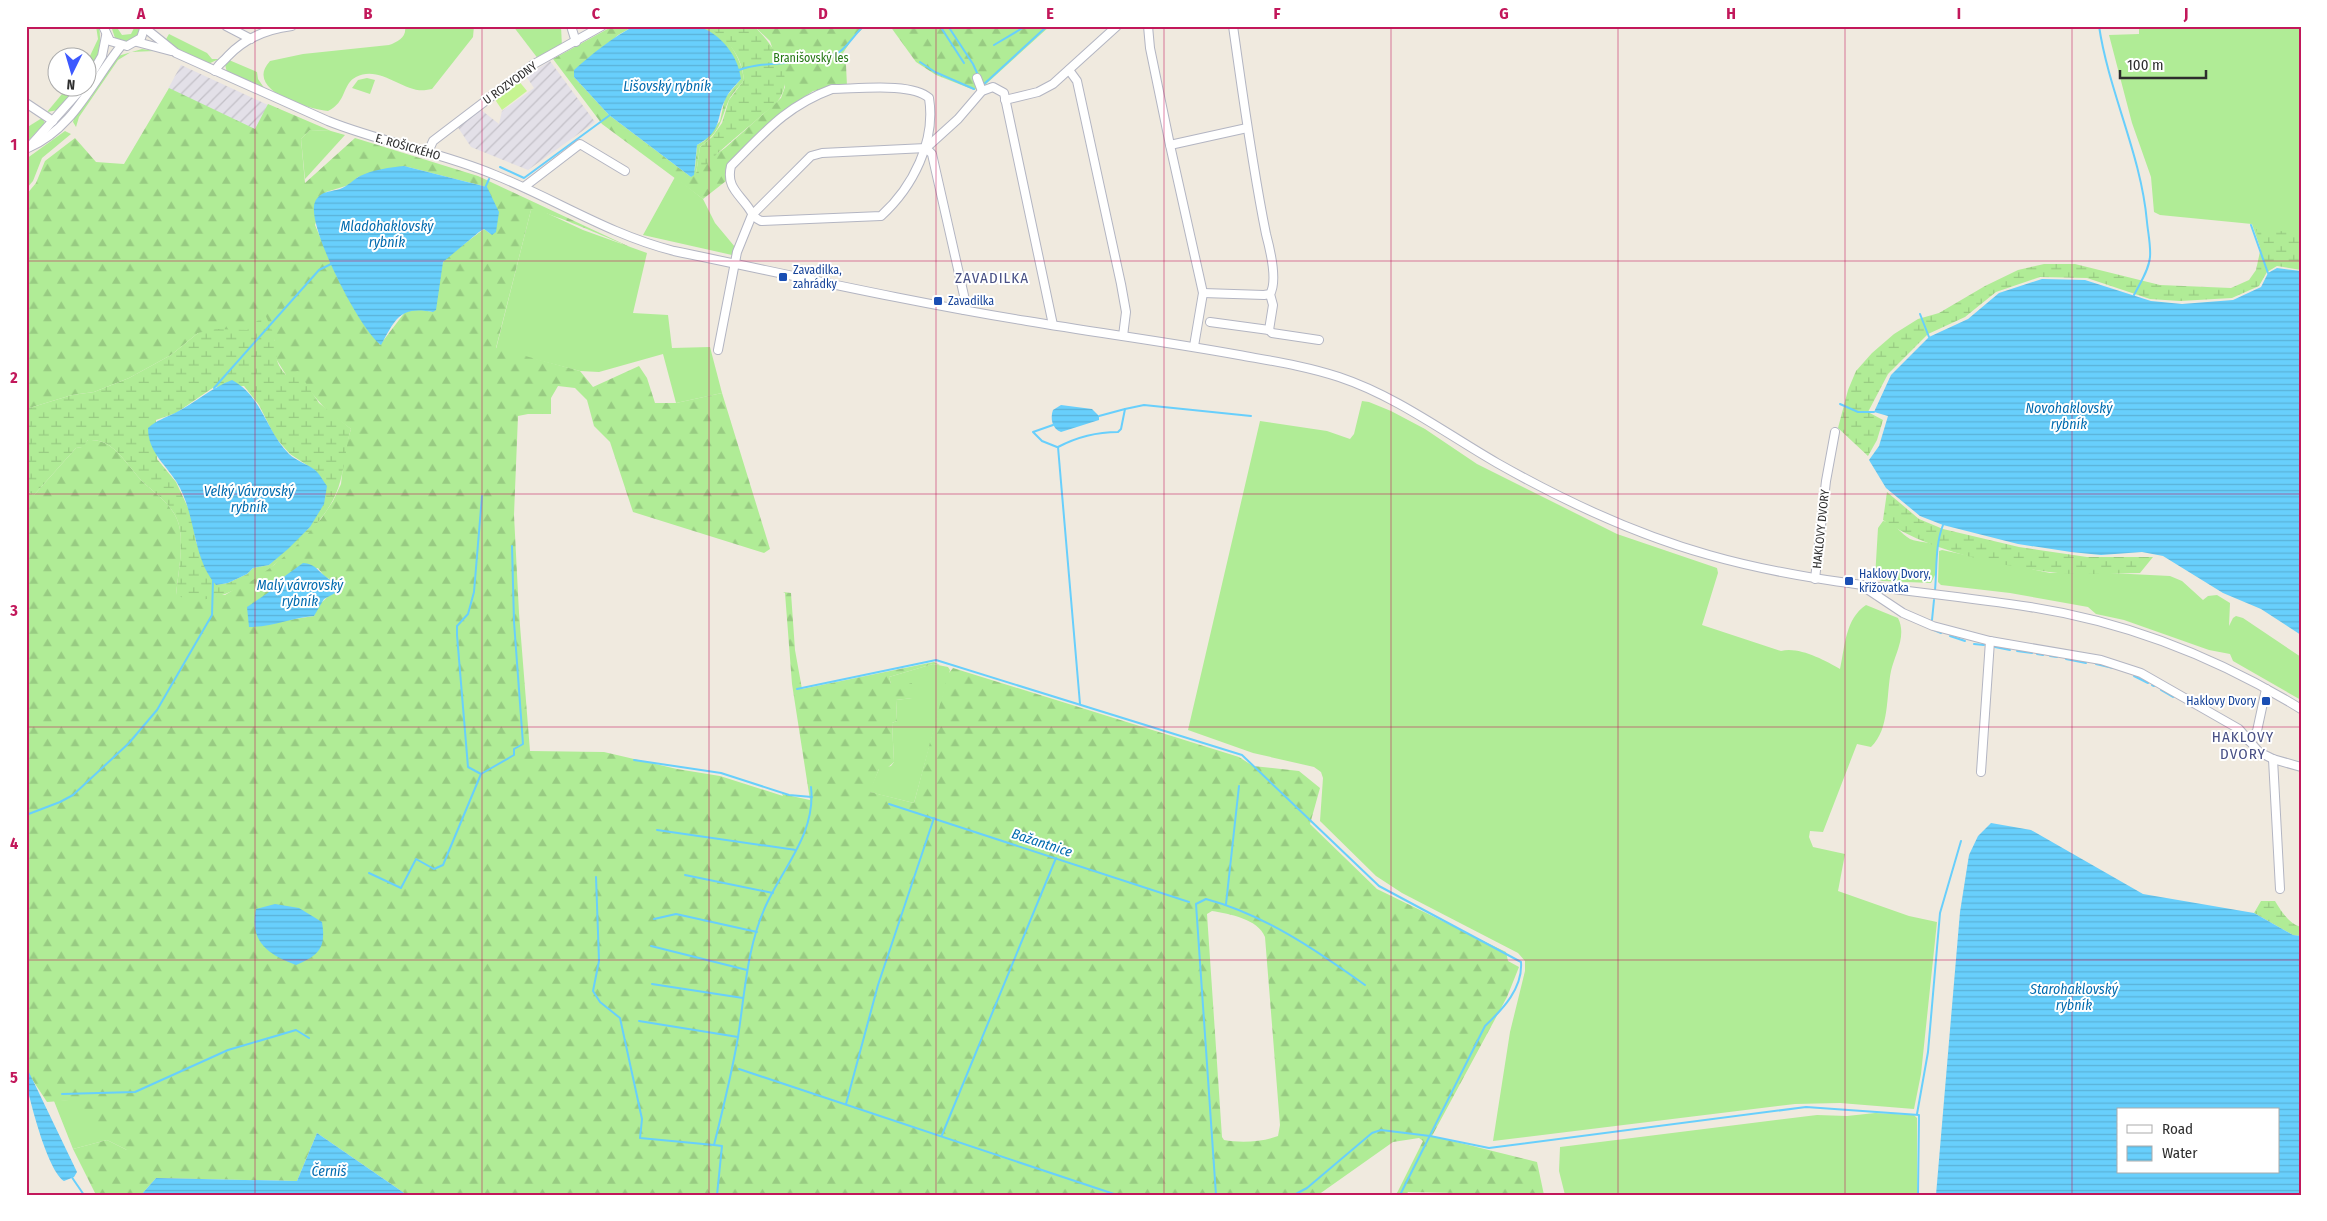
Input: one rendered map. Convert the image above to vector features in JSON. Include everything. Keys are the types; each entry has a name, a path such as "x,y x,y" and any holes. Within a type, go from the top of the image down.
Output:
{"street":[{"path":"103,26 106,36 110,41 121,46 137,42 145,27"},
{"path":"226,26 251,39"},
{"path":"214,71 235,48 269,30 292,26"},
{"path":"571,26 576,42"},
{"name":"U ROZVODNY","path":"428,152 433,141 534,64 602,26"},
{"path":"1005,100 1038,92 1053,84 1117,26"},
{"path":"734,264 1053,326 1194,346 1203,293 1150,48 1148,26"},
{"path":"1233,26 1247,128 1271,255 1273,289 1270,294 1273,305 1269,330"},
{"name":"E. ROŠICKÉHO","path":"145,27 176,52"},
{"path":"98,63 102,56 106,36"},
{"name":"E. ROŠICKÉHO","path":"137,42 176,52 214,71 353,131 472,166 524,187 562,208 638,242 734,264"},
{"path":"27,149 52,134 70,117 87,96 121,46"},
{"path":"1069,70 1077,81 1121,284 1126,312 1123,336"},
{"path":"976,78 982,91"},
{"path":"718,350 734,264 752,215 816,154 926,148 958,119 982,91 993,87 999,89 1005,100 1053,326"},
{"path":"832,89 922,91 930,98 932,111 931,129 926,148 903,190 881,216 761,221 752,215 750,209 732,189 728,175 731,166 783,114 811,97 832,89"},
{"path":"27,149 73,98"},
{"path":"26,102 53,120"},
{"path":"1170,145 1247,128"},
{"path":"524,187 580,144 625,171"},
{"path":"926,148 932,154 965,300 964,310"},
{"path":"1203,293 1270,294"},
{"path":"1210,322 1269,330 1272,333 1319,340"},
{"name":"HAKLOVY DVORY","path":"1194,346 1314,369 1361,385 1408,409 1495,462 1558,496 1619,524 1711,556 1815,579 2032,607 2081,617 2144,634 2218,663 2301,709"},
{"name":"HAKLOVY DVORY","path":"1815,579 1826,481 1835,432"},
{"name":"HAKLOVY DVORY","path":"1862,586 1903,612 1933,626 1990,641 2101,660 2141,673 2239,729 2259,752 2273,759 2301,766"},
{"path":"1981,772 1990,641"},
{"path":"2249,742 2257,731 2266,689"},
{"path":"2273,759 2280,889"}],"shaded area":[{"path":"550,61 595,122 528,170 471,147 457,126 480,109 499,124 502,111 534,88 526,76"},
{"path":"181,65 268,105 256,131 168,89"}],"green space":[{"path":"96,26 99,26 100,46 98,53 98,48 94,48 98,39"},
{"path":"111,26 116,26 122,35 131,34 135,26 140,26 142,32 134,39 121,43 115,38"},
{"path":"405,26 474,26 473,37 432,89 417,90 383,76 365,74 356,77 348,84 342,98 328,111 293,102 271,89 265,81 264,71 270,61 303,54 389,45 399,41 405,33"},
{"path":"513,26 561,26 562,47 539,60"},
{"name":"Branišovský les","path":"613,26 634,26 618,35 574,77 609,115 691,177 695,169 697,145 704,141 720,121 725,98 741,79 712,34 698,26 716,31 730,45 740,62 744,80 729,99 716,131 700,147 696,174 711,158 725,148 781,98 785,87 770,41 754,26 866,26 855,35 841,56 846,65 847,86 813,91 781,113 731,162 726,181 703,199 602,124 553,59"},
{"path":"705,26 754,26 779,58 785,77 780,99 720,151 698,175 696,174 700,147 712,137 722,123 729,100 744,80 737,55 732,48 720,36"},
{"path":"890,26 1050,26 985,85 974,90 936,75 916,62"},
{"path":"2139,26 2301,26 2301,248 2262,253 2252,224 2160,215 2154,212 2151,177 2132,123 2109,35 2139,34"},
{"path":"169,34 207,53 212,59 219,59 208,64 192,57 165,41"},
{"path":"142,49 154,51 132,52"},
{"path":"130,52 118,60 98,89 98,86 118,56"},
{"path":"229,60 257,72 258,79 267,92 227,73 225,64"},
{"path":"367,78 375,80 370,94 352,88 358,80"},
{"path":"518,80 527,91 502,110 494,98"},
{"path":"169,88 255,129 268,104 331,131 310,130 301,139 305,183 355,138 478,176 632,248 562,219 531,210 496,348 580,371 593,387 639,366 647,378 655,403 676,403 722,393 770,549 764,553 633,512 610,442 594,426 587,400 575,388 558,386 551,398 551,414 518,416 514,515 519,613 530,751 604,752 677,769 720,776 783,796 782,794 810,800 792,684 785,593 783,592 791,593 795,650 802,689 934,662 940,665 933,664 889,677 891,684 912,683 913,698 896,700 897,721 892,723 894,762 886,769 879,769 870,792 914,803 948,674 953,668 1239,757 1253,766 1299,771 1320,788 1310,824 1377,889 1506,952 1508,961 1519,967 1507,997 1432,1136 1537,1162 1544,1195 1408,1192 1406,1195 1396,1195 1423,1141 1419,1138 1393,1142 1318,1195 407,1195 317,1133 297,1181 156,1178 141,1195 96,1195 73,1149 107,1140 127,1150 74,1100 47,1102 26,1070 26,491 34,495 76,448 82,447 88,440 105,443 165,502 175,515 180,530 181,546 176,595 225,595 274,565 321,519 341,484 345,449 351,429 328,412 310,391 286,375 275,357 275,340 247,330 198,333 171,355 129,378 94,392 72,395 26,409 26,195 36,183 45,161 75,138 96,162 124,164","holes":["404,166 487,187 492,235 484,229 447,257 443,262 439,275 433,312 417,309 405,312 380,345 337,277 315,225 326,192 349,185 358,177","318,568 324,576 340,585 318,606 314,616 249,626 254,610 285,576","1212,911 1243,918 1256,926 1265,937 1280,1125 1278,1136 1272,1138 1244,1142 1224,1140 1222,1137 1207,914"]},
{"path":"59,98 69,98 58,110 47,112"},
{"path":"92,98 79,117 76,127 73,122 75,115"},
{"path":"42,118 45,123 26,143 26,128"},
{"path":"310,130 331,131 345,135 305,179 301,139"},
{"path":"65,131 71,134 42,158 33,181 26,189 26,159"},
{"path":"675,177 703,199 715,223 735,247 732,255 643,235"},
{"path":"536,208 583,230 647,253 633,313 668,315 672,348 710,347 722,393 676,403 663,354 599,372 580,371 496,349 531,210"},
{"path":"2256,229 2301,233 2301,270 2277,266 2267,272 2259,286 2232,298 2180,301 2150,299 2087,278 2040,277 1996,292 1965,317 1928,334 1888,374 1868,412 1883,420 1877,440 1868,456 1838,428 1848,390 1856,371 1872,353 1894,334 1918,319 1939,313 1985,286 2018,270 2044,264 2075,264 2160,285 2231,288 2249,280 2256,270 2261,247"},
{"name":"Velký Vávrovský rybník","path":"265,314 273,334 277,359 282,370 286,375 298,371 319,403 351,429 337,492 323,516 307,535 265,572 242,586 218,596 196,600 176,595 181,546 180,530 175,515 165,502 107,444 88,440 83,447 76,448 34,495 26,491 26,409 72,395 94,392 129,378 171,355 198,333 216,329 247,330","holes":["244,386 259,405 275,437 290,454 316,471 310,527 269,565 253,568 247,574 228,583 216,585 196,542 191,514 176,482 157,459 156,420 176,413 214,387"]},
{"path":"1362,401 1391,411 1425,429 1477,464 1617,534 1717,568 1718,573 1702,625 1781,651 1795,650 1803,652 1840,669 1847,634 1859,611 1866,605 1898,618 1901,638 1889,680 1886,711 1881,731 1871,747 1857,744 1823,832 1810,831 1809,837 1813,847 1845,854 1838,891 1909,916 1937,922 1921,1074 1914,1109 1840,1103 1795,1104 1493,1141 1510,1032 1525,971 1525,961 1518,953 1402,893 1376,876 1320,821 1323,778 1321,772 1314,767 1253,753 1188,730 1260,421 1327,431 1350,439 1354,434"},
{"path":"1887,492 1919,519 1943,529 2019,547 2087,557 2153,557 2140,573 2071,574 2007,565 1963,555 1920,540 1883,520"},
{"path":"1883,521 1891,524 1910,539 1938,547 1935,575 1931,583 1882,581 1875,578 1878,528"},
{"path":"1942,550 2050,573 2170,576 2182,581 2203,600 2208,596 2217,595 2230,603 2229,626 2236,616 2243,618 2301,657 2301,700 2233,661 2230,654 2209,650 2124,620 2096,614 2088,607 2010,593 1941,585 1938,582 1939,551"},
{"path":"933,664 948,667 950,670 914,803 869,792 879,769 891,766 894,762 892,723 897,721 896,700 912,698 891,684 889,677"},
{"path":"2261,901 2275,901 2289,920 2301,927 2301,936 2293,935 2254,913"},
{"path":"141,1095 129,1151 107,1140 73,1149 54,1101"},
{"path":"1875,1113 1914,1115 1917,1118 1917,1195 1565,1195 1559,1171 1560,1147 1817,1115 1847,1116"}],"water":[{"name":"Lišovský rybník","path":"678,25 700,27 722,41 728,47 736,62 741,79 727,95 715,129 697,145 694,175 691,177 609,115 574,77 574,70 581,64 610,41 634,26"},
{"name":"Mladohaklovský rybník","path":"404,166 487,187 499,212 496,232 492,235 484,229 443,262 436,310 433,312 413,311 400,316 381,345 361,320 337,277 318,232 314,214 315,202 322,194 343,188 365,174"},
{"name":"Novohaklovský rybník","path":"2277,268 2301,271 2301,635 2261,609 2223,593 2163,556 2142,552 2101,555 2018,544 1943,525 1920,516 1886,488 1869,460 1879,446 1888,416 1874,412 1891,375 1929,337 1968,319 1999,293 2042,279 2085,280 2151,301 2182,304 2233,300 2261,287 2268,273"},
{"name":"Velký Vávrovský rybník","path":"232,380 242,387 257,404 281,445 289,454 315,470 327,486 324,504 310,527 288,549 269,565 253,568 247,574 228,583 216,585 202,561 183,494 154,450 148,428"},
{"path":"1061,405 1092,409 1099,416 1099,420 1061,432 1058,431 1052,423 1052,416 1053,410"},
{"name":"Malý vávrovský rybník","path":"303,563 315,567 328,579 340,585 341,590 324,599 314,616 266,626 249,627 247,607 278,586 285,576"},
{"name":"Starohaklovský rybník","path":"1991,823 2031,830 2143,894 2254,913 2293,935 2301,936 2301,1195 1936,1195 1960,912 1969,855 1978,836"},
{"path":"275,904 299,908 322,922 322,944 320,949 311,958 296,965 277,957 258,938 255,930 256,909"},
{"path":"26,1066 77,1172 74,1177 64,1181 52,1165 41,1137 26,1084"},
{"name":"Černiš","path":"317,1133 407,1195 141,1195 156,1178 297,1181"}],"waterway":[{"path":"739,70 763,65 813,60 836,54 864,26"},
{"path":"940,26 964,63"},
{"path":"948,26 978,75"},
{"path":"994,45 1026,26"},
{"path":"2099,26 2110,75 2132,148 2144,197 2150,257 2148,267 2134,295"},
{"path":"983,85 1045,28"},
{"path":"920,62 935,72 974,89"},
{"path":"500,167 524,178 610,115"},
{"path":"485,188 489,179"},
{"path":"2251,225 2268,273"},
{"path":"214,388 319,270 333,263"},
{"path":"1920,314 1929,337"},
{"path":"1840,404 1858,412 1874,412"},
{"path":"1080,704 1058,447 1072,440 1087,436 1118,432 1121,429 1125,409 1144,405 1251,416"},
{"path":"1099,416 1125,409"},
{"path":"1053,425 1033,432 1042,441 1057,447"},
{"path":"369,873 401,888 416,859 434,869 443,865 481,774 468,767 457,626 468,614 474,592 482,496"},
{"path":"1935,590 1937,549 1943,525"},
{"path":"481,774 514,755 514,749 523,744 514,622 512,546"},
{"path":"26,815 73,795 129,743 157,710 212,615 213,580"},
{"path":"1932,620 1934,600"},
{"path":"1934,630 1941,633"},
{"path":"1950,636 1965,641"},
{"path":"1974,644 1984,645"},
{"path":"1995,647 2010,650"},
{"path":"2017,651 2032,653"},
{"path":"2037,654 2043,655"},
{"path":"2050,656 2057,657"},
{"path":"2066,659 2086,663"},
{"path":"797,689 936,660 1242,755 1379,886 1521,962 1521,972 1515,989 1505,1005 1485,1026 1400,1195"},
{"path":"2096,664 2113,668"},
{"path":"2134,676 2148,683"},
{"path":"2161,690 2173,697"},
{"path":"634,760 721,773 789,795 812,797"},
{"path":"1226,904 1239,786"},
{"path":"717,1195 722,1146 714,1145 736,1050 751,952 760,919 767,903 798,848 804,833 809,819 811,787"},
{"name":"Bažantnice","path":"889,804 1189,902"},
{"path":"846,1104 878,985 934,818"},
{"path":"657,830 796,850"},
{"path":"1917,1114 1928,1052 1940,913 1961,841"},
{"path":"942,1135 1056,858"},
{"path":"685,875 773,893"},
{"path":"596,877 599,961 593,991 600,1002 620,1018 642,1119 640,1138 714,1145"},
{"name":"Bažantnice","path":"1216,1195 1196,904 1206,899 1249,914 1309,947 1365,985"},
{"path":"654,919 676,914 757,932"},
{"path":"651,946 747,970"},
{"path":"652,984 743,998"},
{"path":"639,1021 738,1037"},
{"name":"Černiš","path":"62,1094 135,1092 228,1050 296,1030 309,1038"},
{"path":"739,1069 1117,1195"},
{"path":"1294,1195 1307,1188 1372,1133 1381,1130 1430,1136 1489,1148 1806,1107 1919,1115 1918,1195"},
{"path":"71,1176 84,1195"}],"place":[{"name":"Zavadilka, zahrádky","path":"783,277"},
{"name":"Zavadilka","path":"938,301"},
{"name":"Haklovy Dvory, křižovatka","path":"1849,581"},
{"name":"Haklovy Dvory","path":"2266,701"}],"district":[{"name":"ZAVADILKA","path":"992,278"},
{"name":"HAKLOVY DVORY","path":"2243,746"}]}
